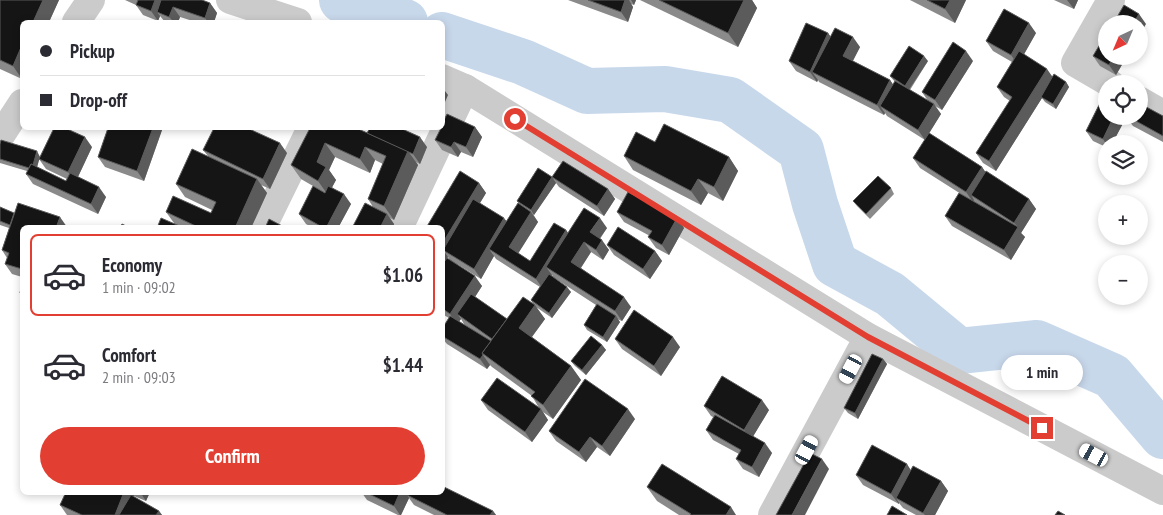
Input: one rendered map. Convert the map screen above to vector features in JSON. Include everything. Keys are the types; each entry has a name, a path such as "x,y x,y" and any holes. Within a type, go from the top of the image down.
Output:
{"street":[{"path":"77,20 91,0"},
{"path":"230,0 292,20"},
{"path":"1098,76 1076,63 1111,0"},
{"path":"445,107 454,83 868,337 1163,491"},
{"path":"1148,105 1163,114"},
{"path":"0,138 20,106"},
{"path":"263,225 310,130"},
{"path":"400,225 436,130"},
{"path":"772,515 868,337"}],"building":[{"path":"0,0 43,0 34,20 20,20 20,50 13,66 0,60"},
{"path":"138,0 155,0 151,11 136,5"},
{"path":"161,0 202,0 210,3 205,18 173,7 169,17 157,12"},
{"path":"588,0 625,0 621,12"},
{"path":"659,0 744,0 728,33"},
{"path":"927,0 950,0 945,9"},
{"path":"1124,5 1139,14 1138,15 1118,15"},
{"path":"1004,9 1029,23 1011,55 986,41"},
{"path":"806,23 828,33 810,72 789,61"},
{"path":"835,28 853,37 843,56 890,80 877,105 812,72"},
{"path":"953,42 966,51 935,100 922,92"},
{"path":"909,46 924,56 905,86 890,76"},
{"path":"1098,48 1098,59 1093,56"},
{"path":"1019,51 1047,69 989,161 976,153 1012,97 997,87"},
{"path":"1054,74 1066,82 1053,104 1041,97"},
{"path":"895,81 934,104 918,130 880,106"},
{"path":"1098,107 1098,125 1110,125 1105,135 1098,135 1098,137 1086,131"},
{"path":"1148,108 1163,116 1163,136 1143,125 1148,125"},
{"path":"447,114 475,127 466,147 454,142 451,147 435,140 440,130 445,130"},
{"path":"664,124 729,157 714,187 698,179 691,191 624,156 636,132 655,142"},
{"path":"53,130 69,130 85,137 68,172 39,159"},
{"path":"107,130 152,130 137,171 98,157"},
{"path":"213,130 251,130 280,143 263,179 203,150"},
{"path":"309,130 361,130 408,151 384,206 368,199 386,156 365,147 360,159 325,143 317,162 326,167 318,181 291,165"},
{"path":"369,130 404,130 420,137 413,154 367,133"},
{"path":"929,133 982,167 966,192 913,158"},
{"path":"1,140 37,151 33,165 31,164 29,168 0,159"},
{"path":"192,149 257,179 236,225 194,225 166,212 173,196 211,213 216,202 176,184"},
{"path":"563,161 608,189 597,206 552,177"},
{"path":"31,164 66,181 70,173 99,187 91,204 26,174"},
{"path":"538,168 552,177 531,210 517,201"},
{"path":"460,171 479,183 445,239 445,225 428,225"},
{"path":"986,171 1029,199 1014,223 971,195"},
{"path":"878,176 891,188 866,214 853,201"},
{"path":"313,186 325,193 328,186 344,194 328,225 319,225 299,214"},
{"path":"628,192 677,218 662,245 648,237 652,231 617,212"},
{"path":"959,193 1018,227 1004,250 945,216"},
{"path":"473,199 504,218 474,269 445,251 445,247"},
{"path":"18,203 60,217 57,225 20,225 20,268 5,264 9,253 2,250"},
{"path":"365,203 387,214 382,225 354,225"},
{"path":"518,203 531,212 509,247 530,261 554,223 566,230 536,279 489,249"},
{"path":"0,207 14,213 10,225 0,221"},
{"path":"584,208 600,218 590,232 602,240 596,250 584,242 571,262 624,297 615,311 546,267"},
{"path":"161,218 177,225 158,225"},
{"path":"269,219 280,225 266,225"},
{"path":"618,227 655,251 643,269 607,245"},
{"path":"447,258 475,276 450,314 445,310 445,261"},
{"path":"549,274 567,287 549,313 531,300"},
{"path":"471,294 507,319 492,339 457,314"},
{"path":"523,297 535,305 519,328 571,366 543,405 531,396 535,392 482,353"},
{"path":"597,304 616,316 603,337 584,325"},
{"path":"634,310 673,337 654,366 615,339"},
{"path":"450,316 491,341 480,359 445,338 445,324"},
{"path":"591,336 602,345 582,370 571,361"},
{"path":"872,354 883,359 855,413 844,408"},
{"path":"722,376 762,400 744,430 704,406"},
{"path":"497,378 541,409 525,432 481,400"},
{"path":"585,379 628,409 602,446 590,437 579,452 549,431"},
{"path":"715,415 765,443 752,467 736,459 741,450 706,430"},
{"path":"872,445 907,464 891,494 856,475"},
{"path":"810,453 822,459 792,515 776,515"},
{"path":"662,464 731,507 726,515 690,515 647,487"},
{"path":"913,466 941,481 923,513 896,498"},
{"path":"445,487 493,511 490,515 447,515 407,495 445,495"},
{"path":"65,495 123,495 115,515 82,515 60,505"},
{"path":"131,495 159,511 156,515 119,515"},
{"path":"371,495 399,495 394,506"},
{"path":"892,506 907,515 887,515"},
{"path":"1058,511 1065,515 1055,515"}],"waterway":[{"path":"342,0 399,20"},
{"path":"445,36 523,62 587,91 665,89 730,100 801,150 815,204 835,264 890,294 959,351 1037,343 1112,376 1163,436"}],"route":[{"path":"515,119 868,337 1042,428"}]}
